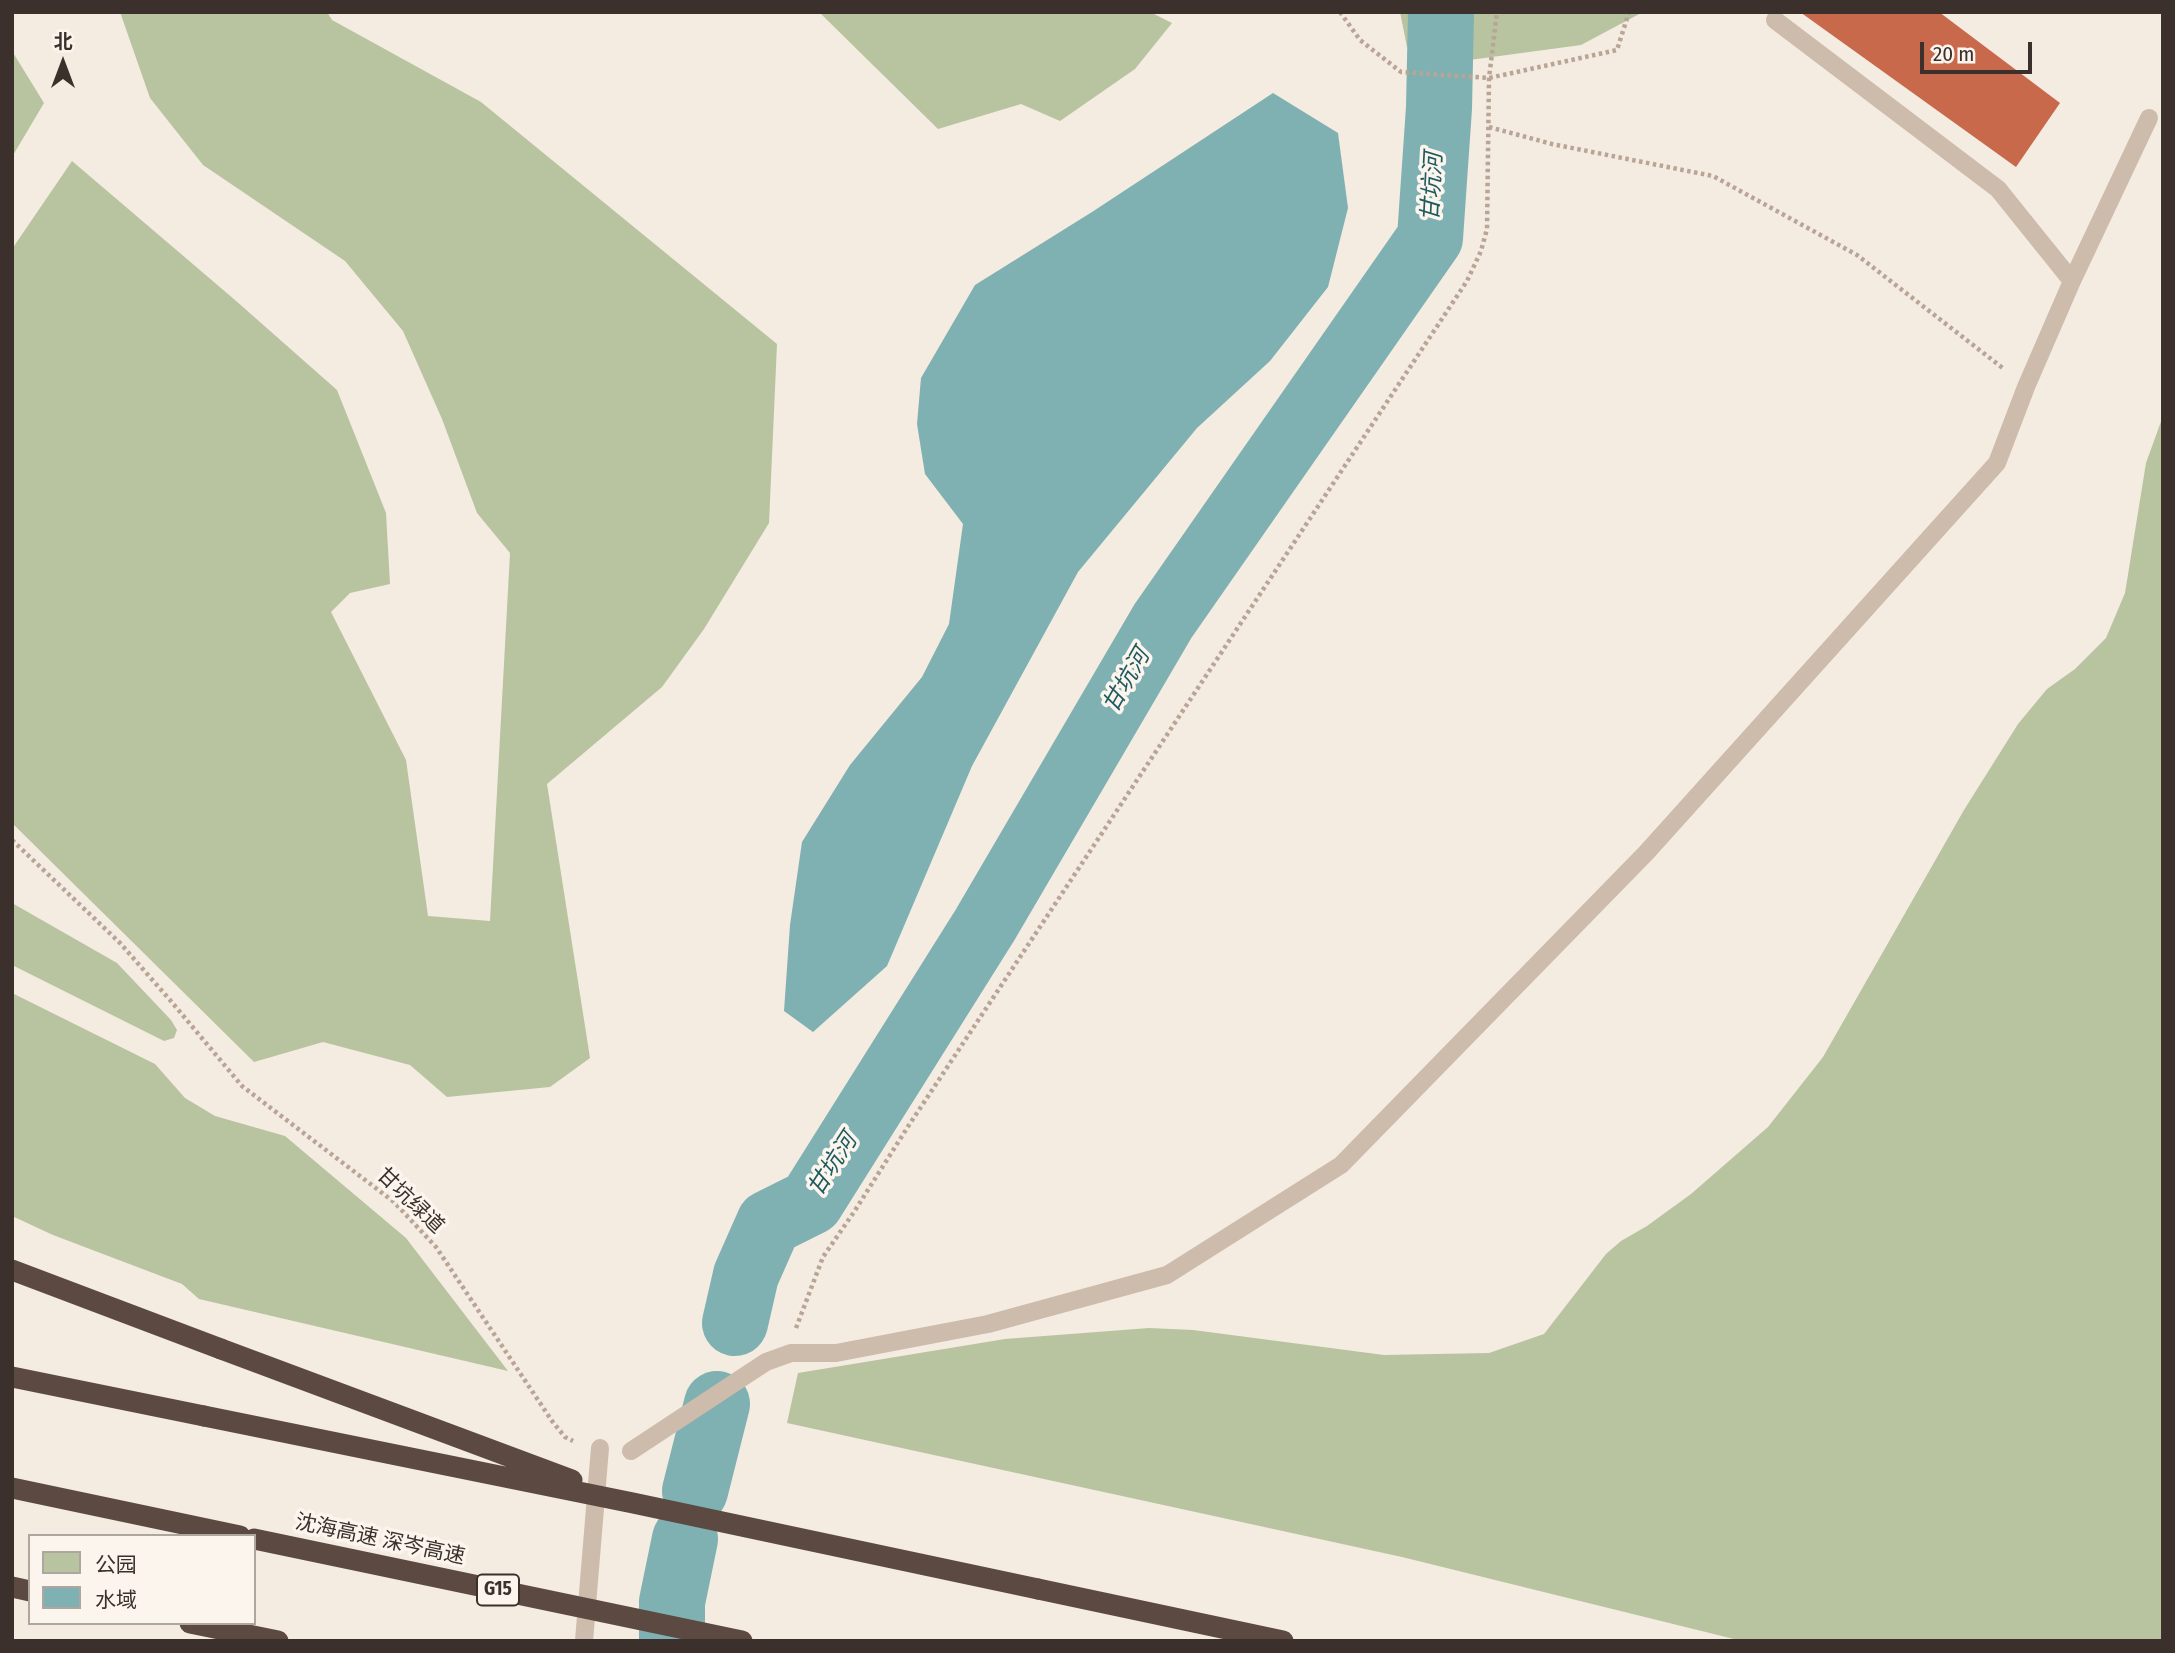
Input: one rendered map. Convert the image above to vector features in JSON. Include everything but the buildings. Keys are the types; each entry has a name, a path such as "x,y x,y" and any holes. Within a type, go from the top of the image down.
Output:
{"highway":[{"path":"12,1270 633,1503"},
{"path":"12,1377 633,1503 1283,1641"},
{"path":"12,1488 230,1534"},
{"name":"沈海高速 深岑高速","path":"256,1539 742,1641"},
{"path":"200,1625 278,1641"}],"lane":[{"path":"1775,20 1998,188 2072,281"},
{"path":"631,1451 766,1362 791,1353 836,1353 988,1324 1167,1275 1341,1165 1646,853 1997,463 2026,387 2072,281 2149,118"},
{"path":"584,1641 600,1448"}],"path":[{"path":"1340,12 1360,40 1401,72 1489,78 1618,50 1629,12"},
{"path":"791,1353 797,1322 823,1257 1467,281 1487,229 1489,78 1497,12"},
{"path":"1489,127 1552,144 1713,176 1857,255 2026,387"},
{"name":"甘坑绿道","path":"12,840 120,943 242,1086 394,1202 436,1247 552,1422 565,1437 584,1446 600,1448"}],"green space":[{"path":"120,12 327,12 332,20 481,102 777,344 769,523 704,629 662,687 547,784 590,1058 550,1087 447,1097 410,1065 323,1042 254,1062 12,823 12,249 72,161 337,390 386,513 390,584 350,593 331,612 406,760 428,916 490,921 510,553 477,513 442,419 403,331 345,261 203,165 150,98"},
{"path":"819,12 1150,12 1172,23 1135,69 1060,121 1021,104 938,129"},
{"path":"1400,12 1643,12 1581,45 1440,64 1407,47"},
{"path":"12,51 44,103 12,157"},
{"path":"2163,416 2163,1641 1742,1641 1402,1557 787,1423 798,1373 1005,1339 1149,1328 1193,1330 1384,1355 1489,1353 1544,1334 1606,1254 1691,1194 1768,1127 1823,1057 1964,810 2018,724 2047,689 2075,669 2106,638 2125,593 2146,463"},
{"path":"12,903 117,963 171,1020 177,1030 174,1038 164,1041 12,965"},
{"path":"12,993 155,1064 185,1098 215,1116 285,1136 406,1238 508,1371 199,1299 182,1284 53,1235 12,1216"}],"water":[{"path":"1273,93 1338,133 1348,208 1328,287 1270,361 1197,428 1078,572 972,766 887,966 813,1032 784,1011 790,925 802,842 850,765 922,677 949,624 963,524 925,474 917,424 921,378 975,285"}],"waterway":[{"name":"甘坑河","path":"735,1323 746,1275 769,1223 811,1202 985,925 1163,621 1430,238 1439,108 1441,12"},
{"name":"甘坑河","path":"695,1491 717,1404"},
{"name":"甘坑河","path":"672,1641 672,1602 685,1539"}]}
